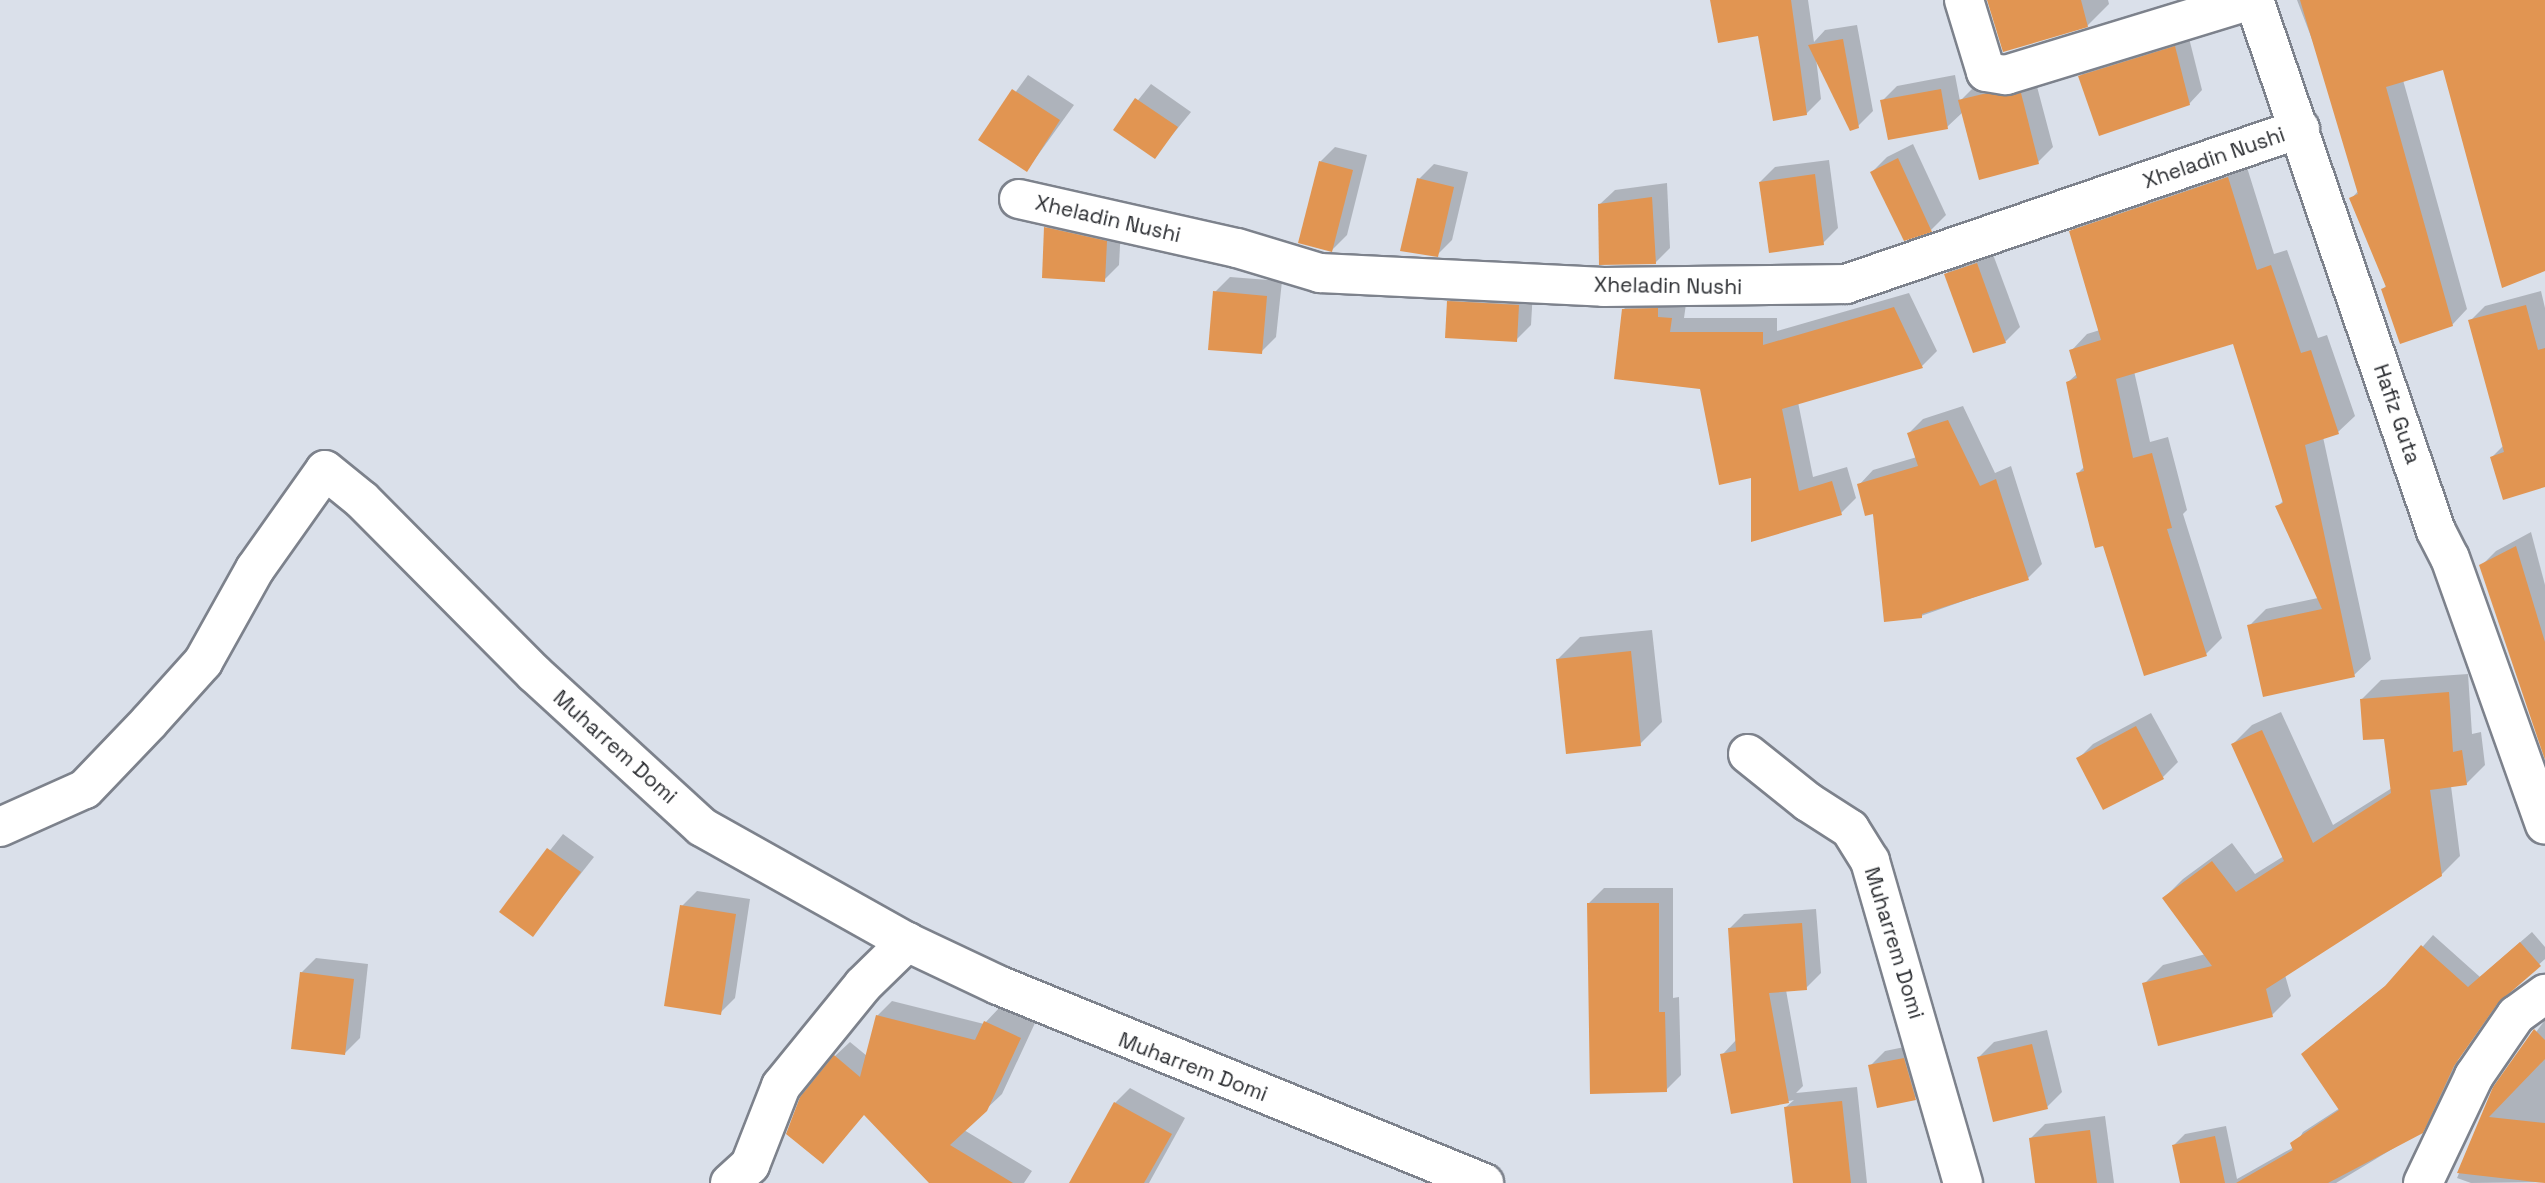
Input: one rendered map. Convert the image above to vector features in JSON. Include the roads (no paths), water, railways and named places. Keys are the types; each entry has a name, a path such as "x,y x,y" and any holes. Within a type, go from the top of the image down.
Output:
{"street":[{"path":"1964,0 1978,57 1986,72 2006,75 2253,0"},
{"name":"Hafiz Guta","path":"2253,0 2300,129 2436,531 2450,558 2545,825"},
{"name":"Xheladin Nushi","path":"1020,199 1237,248 1320,273 1604,287 1846,284 2300,129"},
{"name":"Muharrem Domi","path":"0,827 85,789 204,662 255,569 325,470 362,500 535,674 702,827 907,942 1113,1036 1484,1183"},
{"name":"Muharrem Domi","path":"1748,754 1850,828 1870,861 1963,1183"},
{"path":"730,1183 750,1165 781,1086 863,985 907,942"},
{"path":"2423,1183 2474,1076 2516,1016 2545,994"}]}
